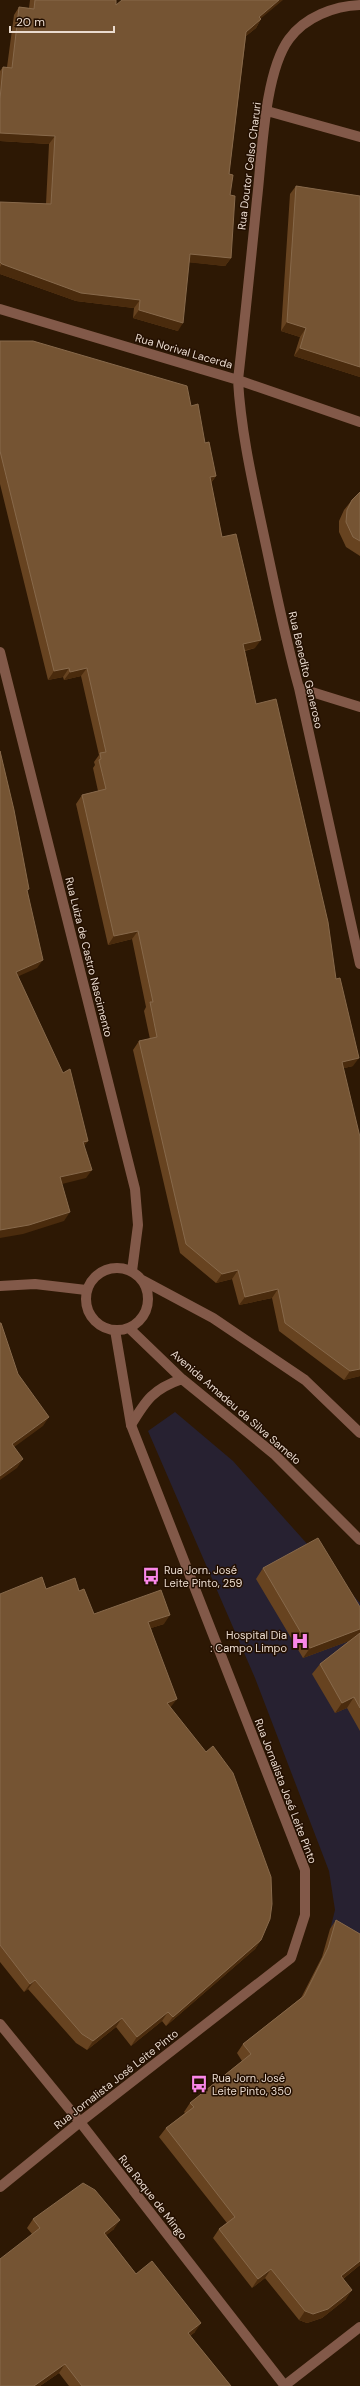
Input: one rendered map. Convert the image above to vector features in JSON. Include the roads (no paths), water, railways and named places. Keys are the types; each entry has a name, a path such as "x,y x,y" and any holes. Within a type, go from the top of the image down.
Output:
{"street":[{"name":"Rua Doutor Celso Charuri","path":"238,380 267,111 276,64 289,39 309,20 333,9 360,5"},
{"path":"267,111 360,137"},
{"name":"Rua Norival Lacerda","path":"0,309 238,380 360,422"},
{"name":"Rua Benedito Generoso","path":"238,380 240,412 246,453 288,650 299,688 360,964"},
{"name":"Rua Luiza de Castro Nascimento","path":"0,652 135,1189 138,1225 132,1271"},
{"path":"299,688 360,707"},
{"path":"142,1280 148,1293 147,1307 141,1320 129,1328 115,1330 102,1326 91,1317 86,1304 86,1290 93,1278 104,1270 118,1267 132,1271 142,1280 213,1318 305,1380 360,1433"},
{"path":"0,1286 35,1284 86,1290"},
{"name":"Avenida Amadeu da Silva Samelo","path":"129,1328 182,1379 274,1454 360,1540"},
{"name":"Rua Jornalista José Leite Pinto","path":"0,2187 80,2122 291,1958 305,1915 304,1870 131,1425 115,1330"},
{"path":"131,1425 148,1398 164,1385 182,1379"},
{"name":"Rua Roque de Mingo","path":"0,2024 80,2122 285,2386"},
{"path":"285,2386 360,2327"}],"place":[{"name":"Rua Jorn. José Leite Pinto, 259","path":"151,1576"},
{"name":"Hospital Dia : Campo Limpo","path":"300,1641"},
{"name":"Rua Jorn. José Leite Pinto, 350","path":"199,2084"}]}
